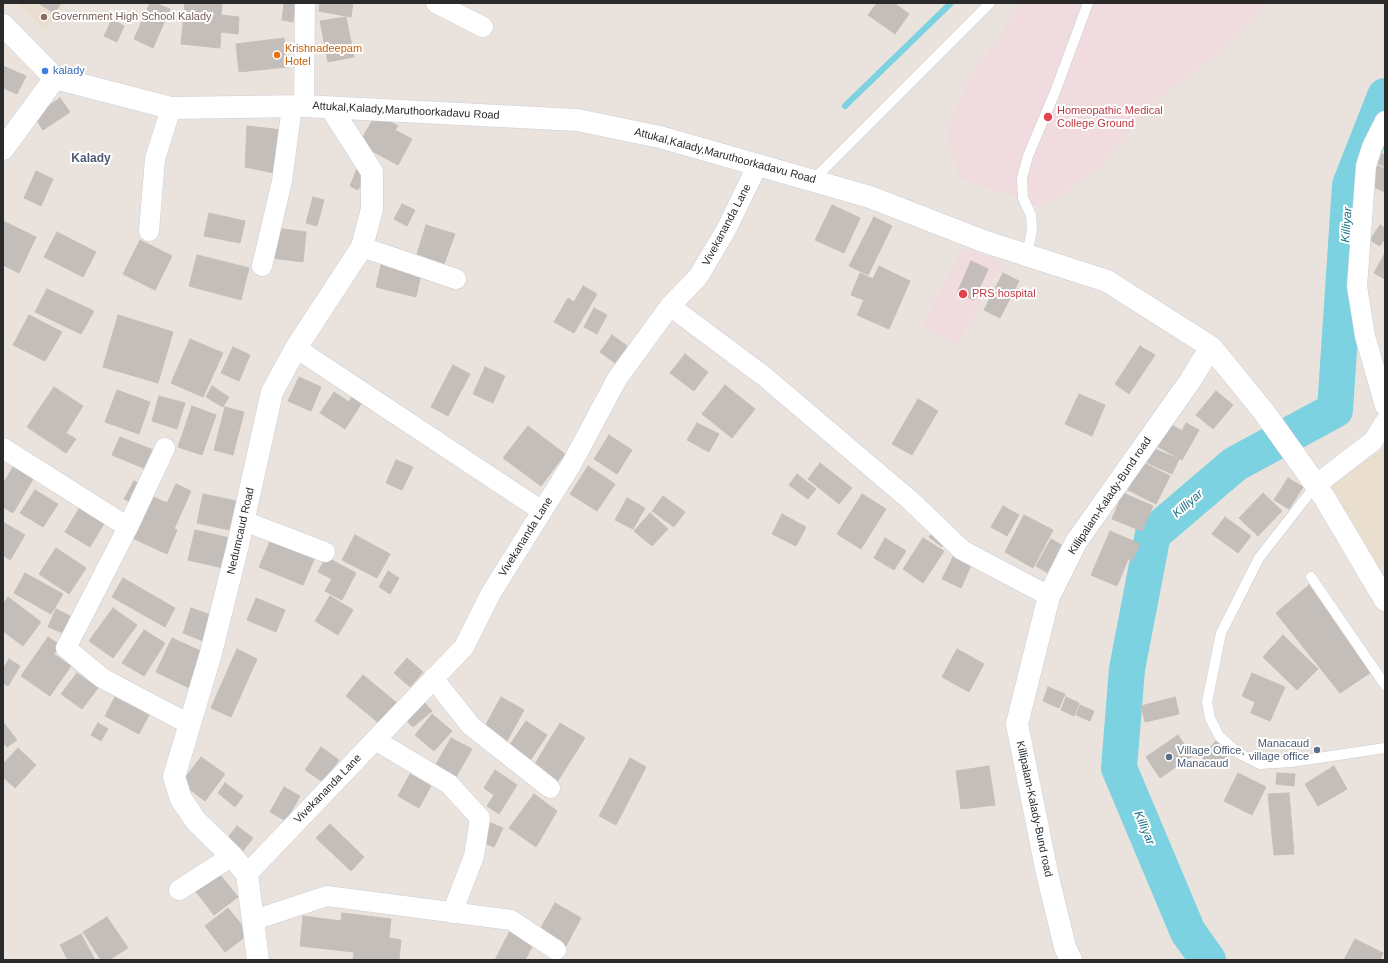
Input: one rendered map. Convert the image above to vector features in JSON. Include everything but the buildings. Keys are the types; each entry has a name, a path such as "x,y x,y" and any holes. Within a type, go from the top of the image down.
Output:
{"street":[{"path":"262,266 298,107 305,3"},
{"path":"436,3 483,27"},
{"path":"3,25 55,78 3,149"},
{"name":"Attukal,Kalady,Maruthoorkadavu Road","path":"55,78 171,108 298,107 577,120 660,137 870,197 983,241 1107,281 1211,347 1264,412 1311,478"},
{"path":"148,231 155,159 171,108"},
{"name":"Nedumcaud Road","path":"247,874 232,856 196,821 180,799 174,777 210,653 244,521 272,392 296,348 362,247 372,209 372,172 331,108"},
{"path":"1385,121 1372,147 1366,166 1357,286 1365,336 1385,406"},
{"name":"Vivekananda Lane","path":"247,874 464,647 491,593 571,465 617,379 670,306 698,276 726,230 758,164"},
{"path":"362,247 456,279"},
{"path":"670,306 765,377 911,500 962,550 1049,596"},
{"name":"Killipalam-Kalady-Bund road","path":"1071,960 1065,947 1048,873 1017,724 1049,596 1076,542 1190,381 1211,347"},
{"path":"296,348 542,511"},
{"path":"1385,422 1373,441 1311,478 1385,600"},
{"path":"3,448 128,527"},
{"path":"165,448 128,527 66,648 102,678 189,724"},
{"path":"244,521 325,552"},
{"path":"434,678 471,726 550,788"},
{"path":"375,740 450,784 480,818 474,856 452,913"},
{"path":"180,890 232,856"},
{"path":"247,874 258,960"},
{"path":"254,920 327,896 511,920 556,950"}],"lane":[{"path":"813,180 990,3"},
{"path":"1027,255 1032,230 1031,215 1023,198 1022,178 1028,156 1055,92 1088,3"},
{"path":"1311,478 1259,558 1221,632 1207,702 1210,718 1219,736 1238,753 1260,764 1291,762 1385,748"},
{"path":"1311,577 1385,685"}],"shaded area":[{"name":"Government High School Kalady","path":"16,3 67,3 46,30"},
{"name":"Homeopathic Medical College Ground","path":"1020,3 1268,3 1233,40 1155,102 1100,168 1041,208 959,177 947,132 969,77 1000,37"},
{"name":"PRS hospital","path":"963,249 1003,262 957,347 922,325"},
{"path":"1385,445 1385,577 1326,482 1381,451"}],"waterway":[{"path":"845,106 951,3"},
{"name":"Killiyar","path":"1208,960 1188,932 1119,768 1127,669 1153,534 1235,464 1335,410 1350,185 1385,96"}],"place":[{"name":"Government High School Kalady","path":"44,17"},
{"name":"Krishnadeepam Hotel","path":"277,55"},
{"name":"kalady","path":"45,71"},
{"name":"Homeopathic Medical College Ground","path":"1048,117"},
{"name":"PRS hospital","path":"963,294"},
{"name":"Manacaud village office","path":"1317,750"},
{"name":"Village Office, Manacaud","path":"1169,757"}],"district":[{"name":"Kalady","path":"91,159"}]}
